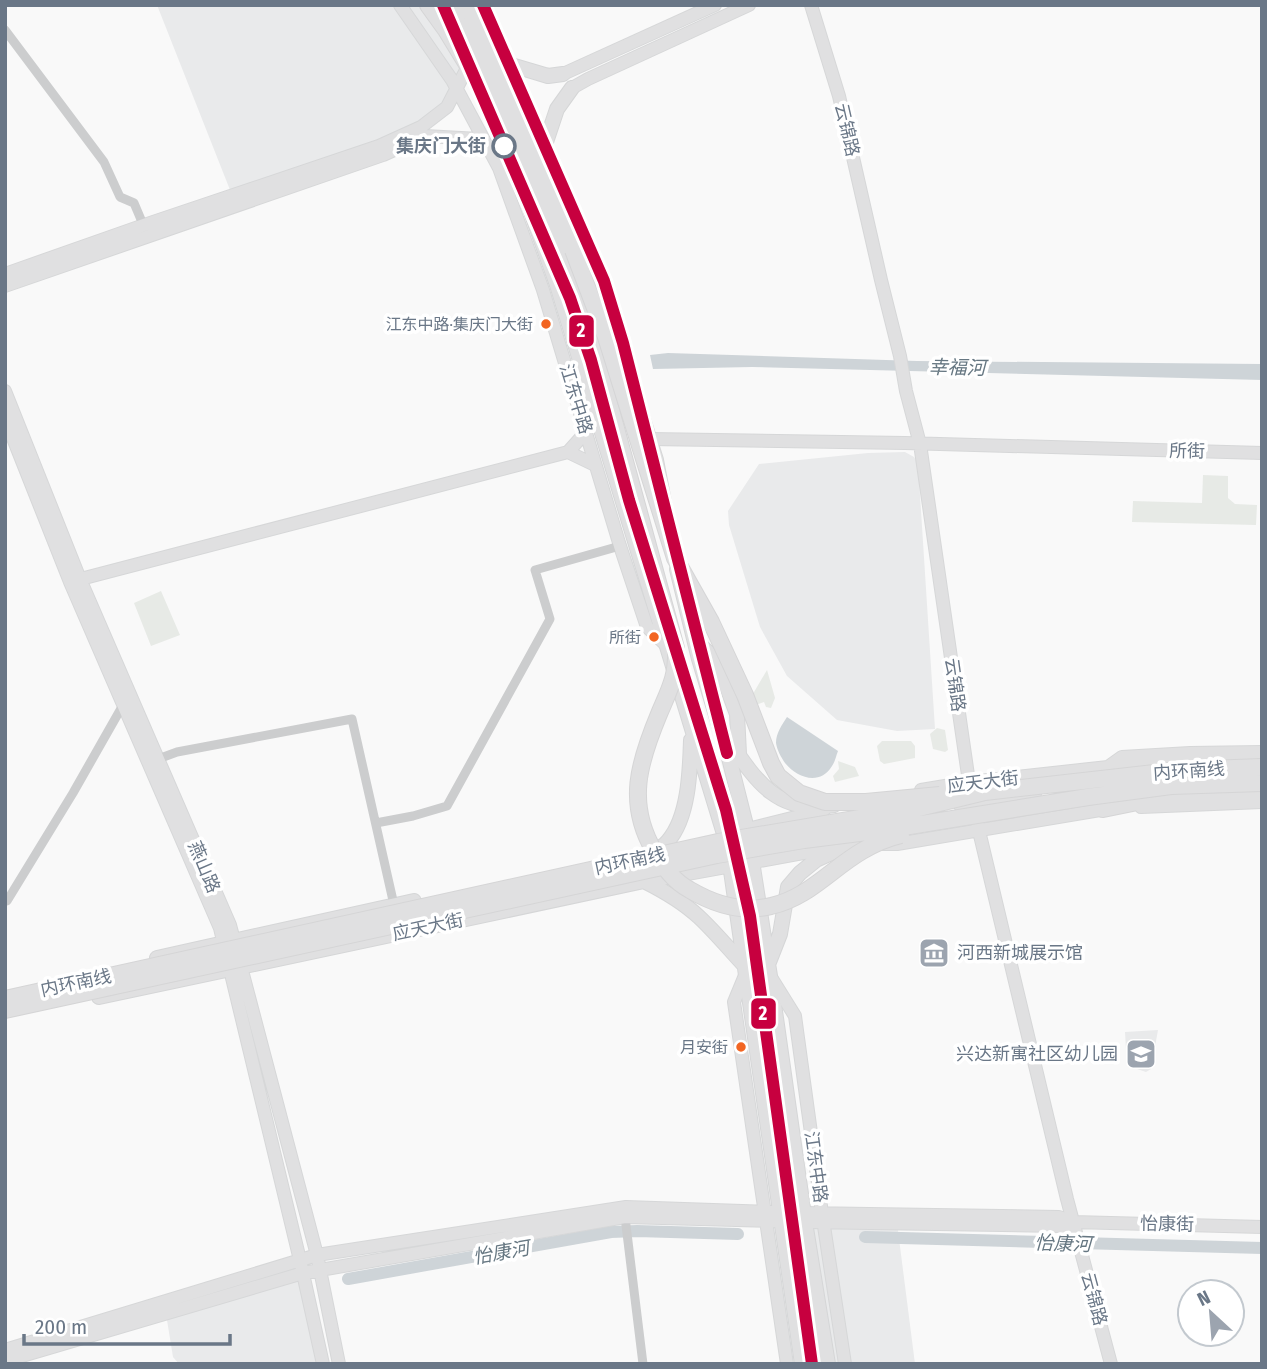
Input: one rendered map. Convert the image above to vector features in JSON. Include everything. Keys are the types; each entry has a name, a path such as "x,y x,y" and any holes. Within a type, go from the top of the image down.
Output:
{"highway":[{"path":"428,5 451,12 500,55"},
{"path":"451,12 465,72"},
{"path":"451,12 498,86 533,152 550,199 596,355 676,664 670,690 641,767 637,791 645,836 668,873 684,887 705,899 744,908 769,907 790,901 809,890 861,851 974,805"},
{"path":"566,251 606,337 675,558 711,622 778,776 799,793 825,802 866,802 919,796 974,805"},
{"path":"1102,785 1127,766 1262,760"},
{"name":"内环南线","path":"5,1010 717,855 804,840 891,830 974,805 1181,770 1262,767"},
{"name":"内环南线","path":"5,999 718,842 919,807 1088,797 1171,786 1262,783"},
{"path":"1103,809 1162,797 1262,792"}],"main road":[{"name":"江东中路","path":"419,5 465,72 513,162 558,285 671,647 730,864 802,1364"},
{"name":"江东中路","path":"500,55 597,275 656,460 694,639 748,836 828,1364"},
{"path":"500,55 548,76 563,74"},
{"path":"543,151 557,109 572,88"},
{"path":"694,639 718,662 737,714 739,755"},
{"path":"720,727 758,780 774,796 793,804 817,808 863,800"},
{"path":"644,856 667,843 681,817 691,761 691,728"},
{"path":"974,805 1095,777 1108,767"},
{"name":"应天大街","path":"5,993 394,905 644,856 710,847 748,836 1172,780 1262,774"},
{"name":"应天大街","path":"5,1017 644,881 853,843 895,822 974,805 1172,776 1262,774"},
{"path":"769,970 780,934 788,887 817,860 853,843"},
{"path":"644,881 668,894 700,918 745,969"}],"street":[{"name":"江东中路","path":"400,5 457,89 499,168 543,290 647,627 671,647"},
{"name":"江东中路","path":"473,5 500,55"},
{"path":"563,74 715,5"},
{"path":"572,88 749,5"},
{"name":"云锦路","path":"811,5 839,96 920,444 969,782 979,831 1073,1222 1111,1364"},
{"path":"5,30 104,162 120,197 134,203 146,231"},
{"path":"5,286 146,231 423,131 447,107 465,72"},
{"path":"423,131 479,139 513,162"},
{"path":"5,274 146,231"},
{"name":"燕山路","path":"5,391 123,705 228,941 323,1364"},
{"name":"燕山路","path":"5,418 230,925 228,941"},
{"path":"75,580 568,452 586,433"},
{"name":"所街","path":"650,439 1262,453"},
{"path":"568,452 595,465"},
{"path":"376,823 447,806 550,619 535,570 620,546"},
{"path":"7,901 123,705"},
{"path":"158,759 177,752 352,719 394,905"},
{"name":"应天大街","path":"748,836 863,800 969,782 1108,767 1122,757 1191,752 1262,752"},
{"name":"应天大街","path":"853,843 897,844 1103,809 1262,802"},
{"name":"燕山路","path":"235,969 317,1255 339,1364"},
{"name":"江东中路","path":"745,969 734,1002 787,1364"},
{"name":"江东中路","path":"769,970 795,1016 845,1364"},
{"path":"5,1361 301,1266 317,1255 626,1207 766,1216"},
{"path":"5,1350 301,1266 320,1269 625,1217 804,1217"},
{"path":"625,1217 643,1364"},
{"name":"怡康街","path":"804,1217 1062,1226 1073,1222 1262,1227"}],"shaded area":[{"path":"157,5 419,5 465,72 447,107 421,127 232,195"},
{"path":"905,452 914,457 918,464 935,729 897,731 837,720 787,676 760,627 729,525 728,511 759,464"},
{"path":"1203,475 1228,476 1228,498 1235,504 1257,505 1256,525 1132,522 1133,501 1202,503"},
{"path":"161,591 180,635 151,646 134,603"},
{"path":"767,670 775,698 771,708 766,707 764,702 750,707 747,704"},
{"path":"937,728 945,730 948,750 945,752 933,749 930,734"},
{"path":"882,741 911,741 915,746 915,758 884,764 880,761 877,746"},
{"path":"838,761 855,767 859,776 835,782 833,776 839,769"},
{"name":"兴达新寓社区幼儿园","path":"1158,1030 1151,1069 1146,1072 1137,1069 1126,1049 1125,1032"},
{"path":"805,1222 897,1223 915,1364 828,1364"},
{"path":"303,1273 323,1364 179,1364 173,1357 166,1314"}],"water":[{"name":"幸福河","path":"668,353 917,361 1262,364 1262,380 752,367 653,369 650,355"},
{"path":"787,717 838,751 832,766 821,776 802,776 782,758 776,739"}],"waterway":[{"name":"怡康河","path":"348,1279 611,1232 738,1234"},
{"name":"怡康河","path":"865,1237 1262,1248"}],"transit line":[{"name":"2","path":"443,5 570,298 591,360 629,500 726,810 750,916 812,1364"},
{"name":"2","path":"483,5 604,281 623,343 727,753"}],"place":[{"name":"集庆门大街","path":"504,146"},
{"name":"江东中路·集庆门大街","path":"546,324"},
{"name":"所街","path":"654,637"},
{"name":"河西新城展示馆","path":"934,953"},
{"name":"月安街","path":"741,1047"},
{"name":"兴达新寓社区幼儿园","path":"1141,1054"}]}
